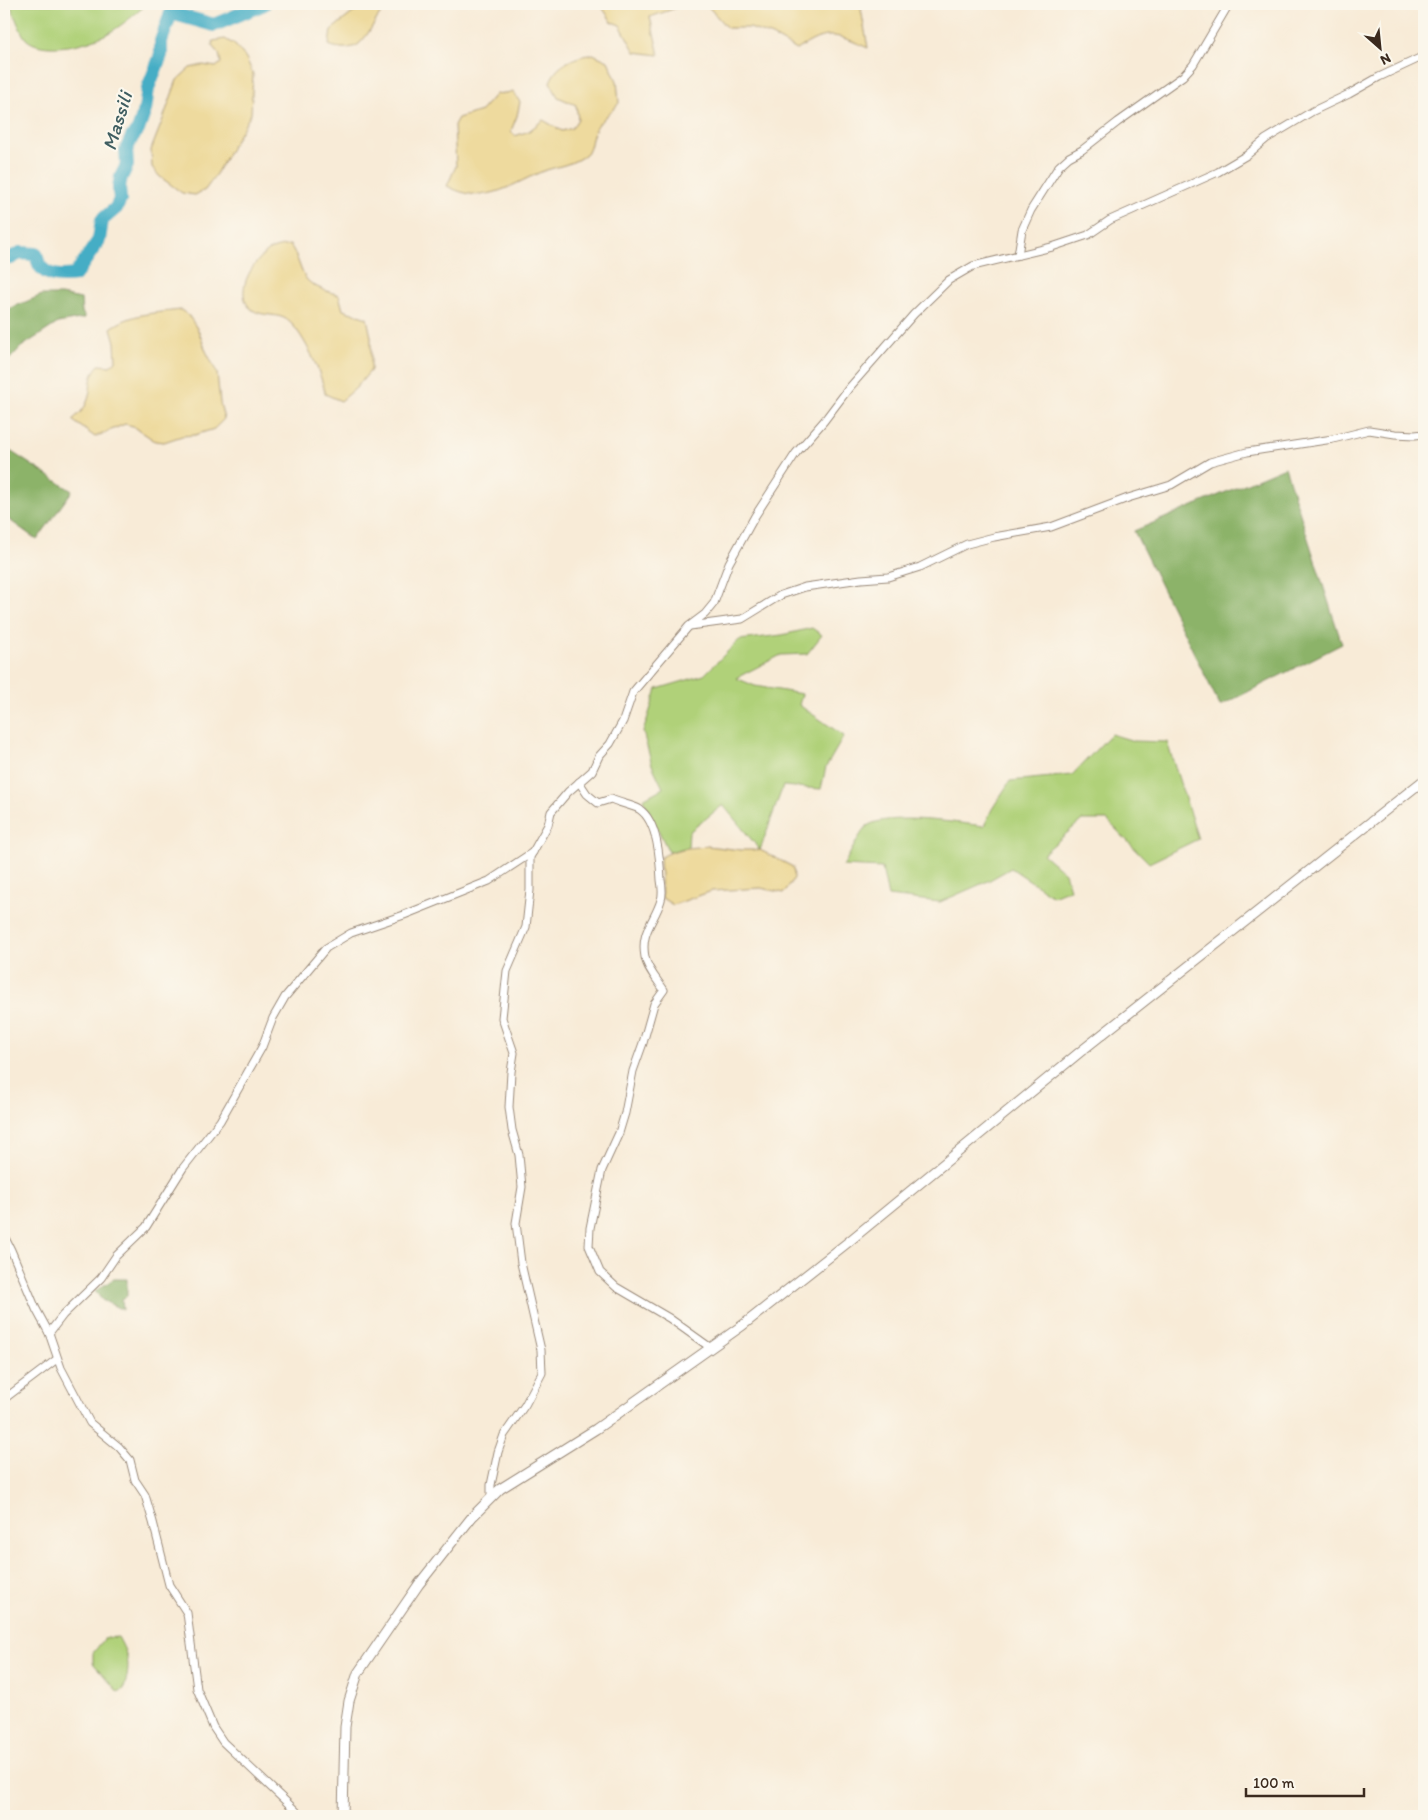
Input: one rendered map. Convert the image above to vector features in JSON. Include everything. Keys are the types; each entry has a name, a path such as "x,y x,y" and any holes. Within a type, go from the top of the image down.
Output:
{"street":[{"path":"1018,255 1022,230 1031,210 1060,166 1069,157 1082,150 1183,76 1193,65 1229,4"},
{"path":"491,1498 491,1485 498,1452 504,1435 525,1405 542,1373 542,1350 521,1263 516,1223 522,1187 519,1155 512,1130 510,1107 510,1072 514,1053 502,1018 507,971 526,927 530,890 530,857 548,825 551,812 592,771 599,756 610,744 623,721 633,692 689,626 705,614 714,603 729,564 750,524 796,453 855,381 914,314 949,280 973,266 1088,235 1108,221 1218,172 1313,111 1424,56"},
{"path":"689,626 742,619 781,595 805,587 888,577 920,567 967,544 994,537 1051,527 1128,498 1171,485 1210,462 1247,452 1333,439 1369,430 1396,434 1424,434"},
{"path":"343,1816 345,1727 349,1701 358,1673 419,1584 472,1517 500,1489 596,1429 743,1326 834,1254 1080,1052 1424,780"},
{"path":"579,782 598,803 611,799 638,808 646,815 654,833 659,847 662,898 646,930 644,944 645,959 664,990 654,1004 633,1071 620,1133 602,1170 590,1228 589,1246 600,1272 616,1286 655,1309 711,1348"},
{"path":"49,1333 101,1278 116,1256 146,1227 183,1168 220,1121 262,1047 273,1018 285,997 307,968 326,948 351,933 404,915 489,880 534,851"},
{"path":"4,1236 36,1309 49,1333 57,1359 90,1423 119,1447 130,1460 156,1531 169,1585 186,1613 197,1689 213,1728 223,1742 263,1778 299,1816"},
{"path":"4,1399 57,1359"}],"green space":[{"path":"10,4 147,4 125,22 106,34 83,43 52,47 33,44 26,39"},
{"path":"42,295 61,295 81,299 82,312 85,318 58,323 21,347 4,365 4,311"},
{"path":"4,447 72,491 37,540 4,516"},
{"path":"1285,467 1342,644 1220,706 1134,531"},
{"path":"812,628 822,635 807,654 781,655 736,678 755,686 802,694 799,705 844,736 826,767 821,789 783,786 760,850 723,805 689,832 688,847 669,852 643,799 663,788 652,765 643,732 657,689 704,675 739,640 782,635"},
{"path":"1111,734 1134,741 1167,742 1198,839 1149,863 1107,820 1082,820 1043,854 1065,873 1070,889 1053,896 1011,868 988,881 940,902 888,896 882,868 843,866 864,829 877,822 906,819 984,826 992,809 1010,781 1072,775"},
{"path":"114,1279 127,1279 127,1296 122,1299 123,1310 102,1300 95,1291"},
{"path":"118,1637 127,1657 128,1668 124,1689 118,1692 93,1663 93,1653 105,1638"}],"sand":[{"path":"364,4 390,4 381,13 360,43 353,47 345,48 329,45 331,30"},
{"path":"600,4 687,4 650,17 659,55 635,52 620,25 612,22"},
{"path":"706,4 864,4 861,9 868,48 848,39 824,36 807,43 797,50 772,36 750,28 727,28"},
{"path":"225,39 235,45 246,58 253,74 251,114 205,190 195,195 182,193 159,176 152,167 151,150 177,80 190,68 203,65 216,67 221,63 219,54 212,46 213,41"},
{"path":"593,54 608,61 617,81 619,103 598,125 587,153 571,163 541,172 495,192 473,194 461,192 447,186 456,166 454,125 458,118 481,111 496,94 513,92 520,102 511,131 515,136 529,131 543,120 562,131 572,128 578,119 576,105 558,97 550,82 557,70 567,62"},
{"path":"290,245 303,273 310,283 339,295 343,310 367,318 371,337 371,370 356,388 341,401 325,394 316,364 304,341 291,323 284,318 261,314 253,310 245,300 245,283 259,259 272,249"},
{"path":"181,310 189,316 198,330 217,373 220,403 224,419 214,429 164,442 155,441 133,426 125,424 95,437 72,420 86,405 95,370 99,365 110,366 116,361 115,342 111,328 127,319 153,313"},
{"path":"707,846 760,850 793,867 794,878 784,893 761,888 712,891 673,905 662,898 660,858 677,850"}],"waterway":[{"name":"Massili","path":"4,257 11,258 20,253 36,254 43,270 61,276 75,275 99,240 102,220 116,208 120,200 119,187 121,177 127,165 126,150 132,137 138,130 145,110 148,88 161,55 161,41 171,13 214,25 264,4"}]}
